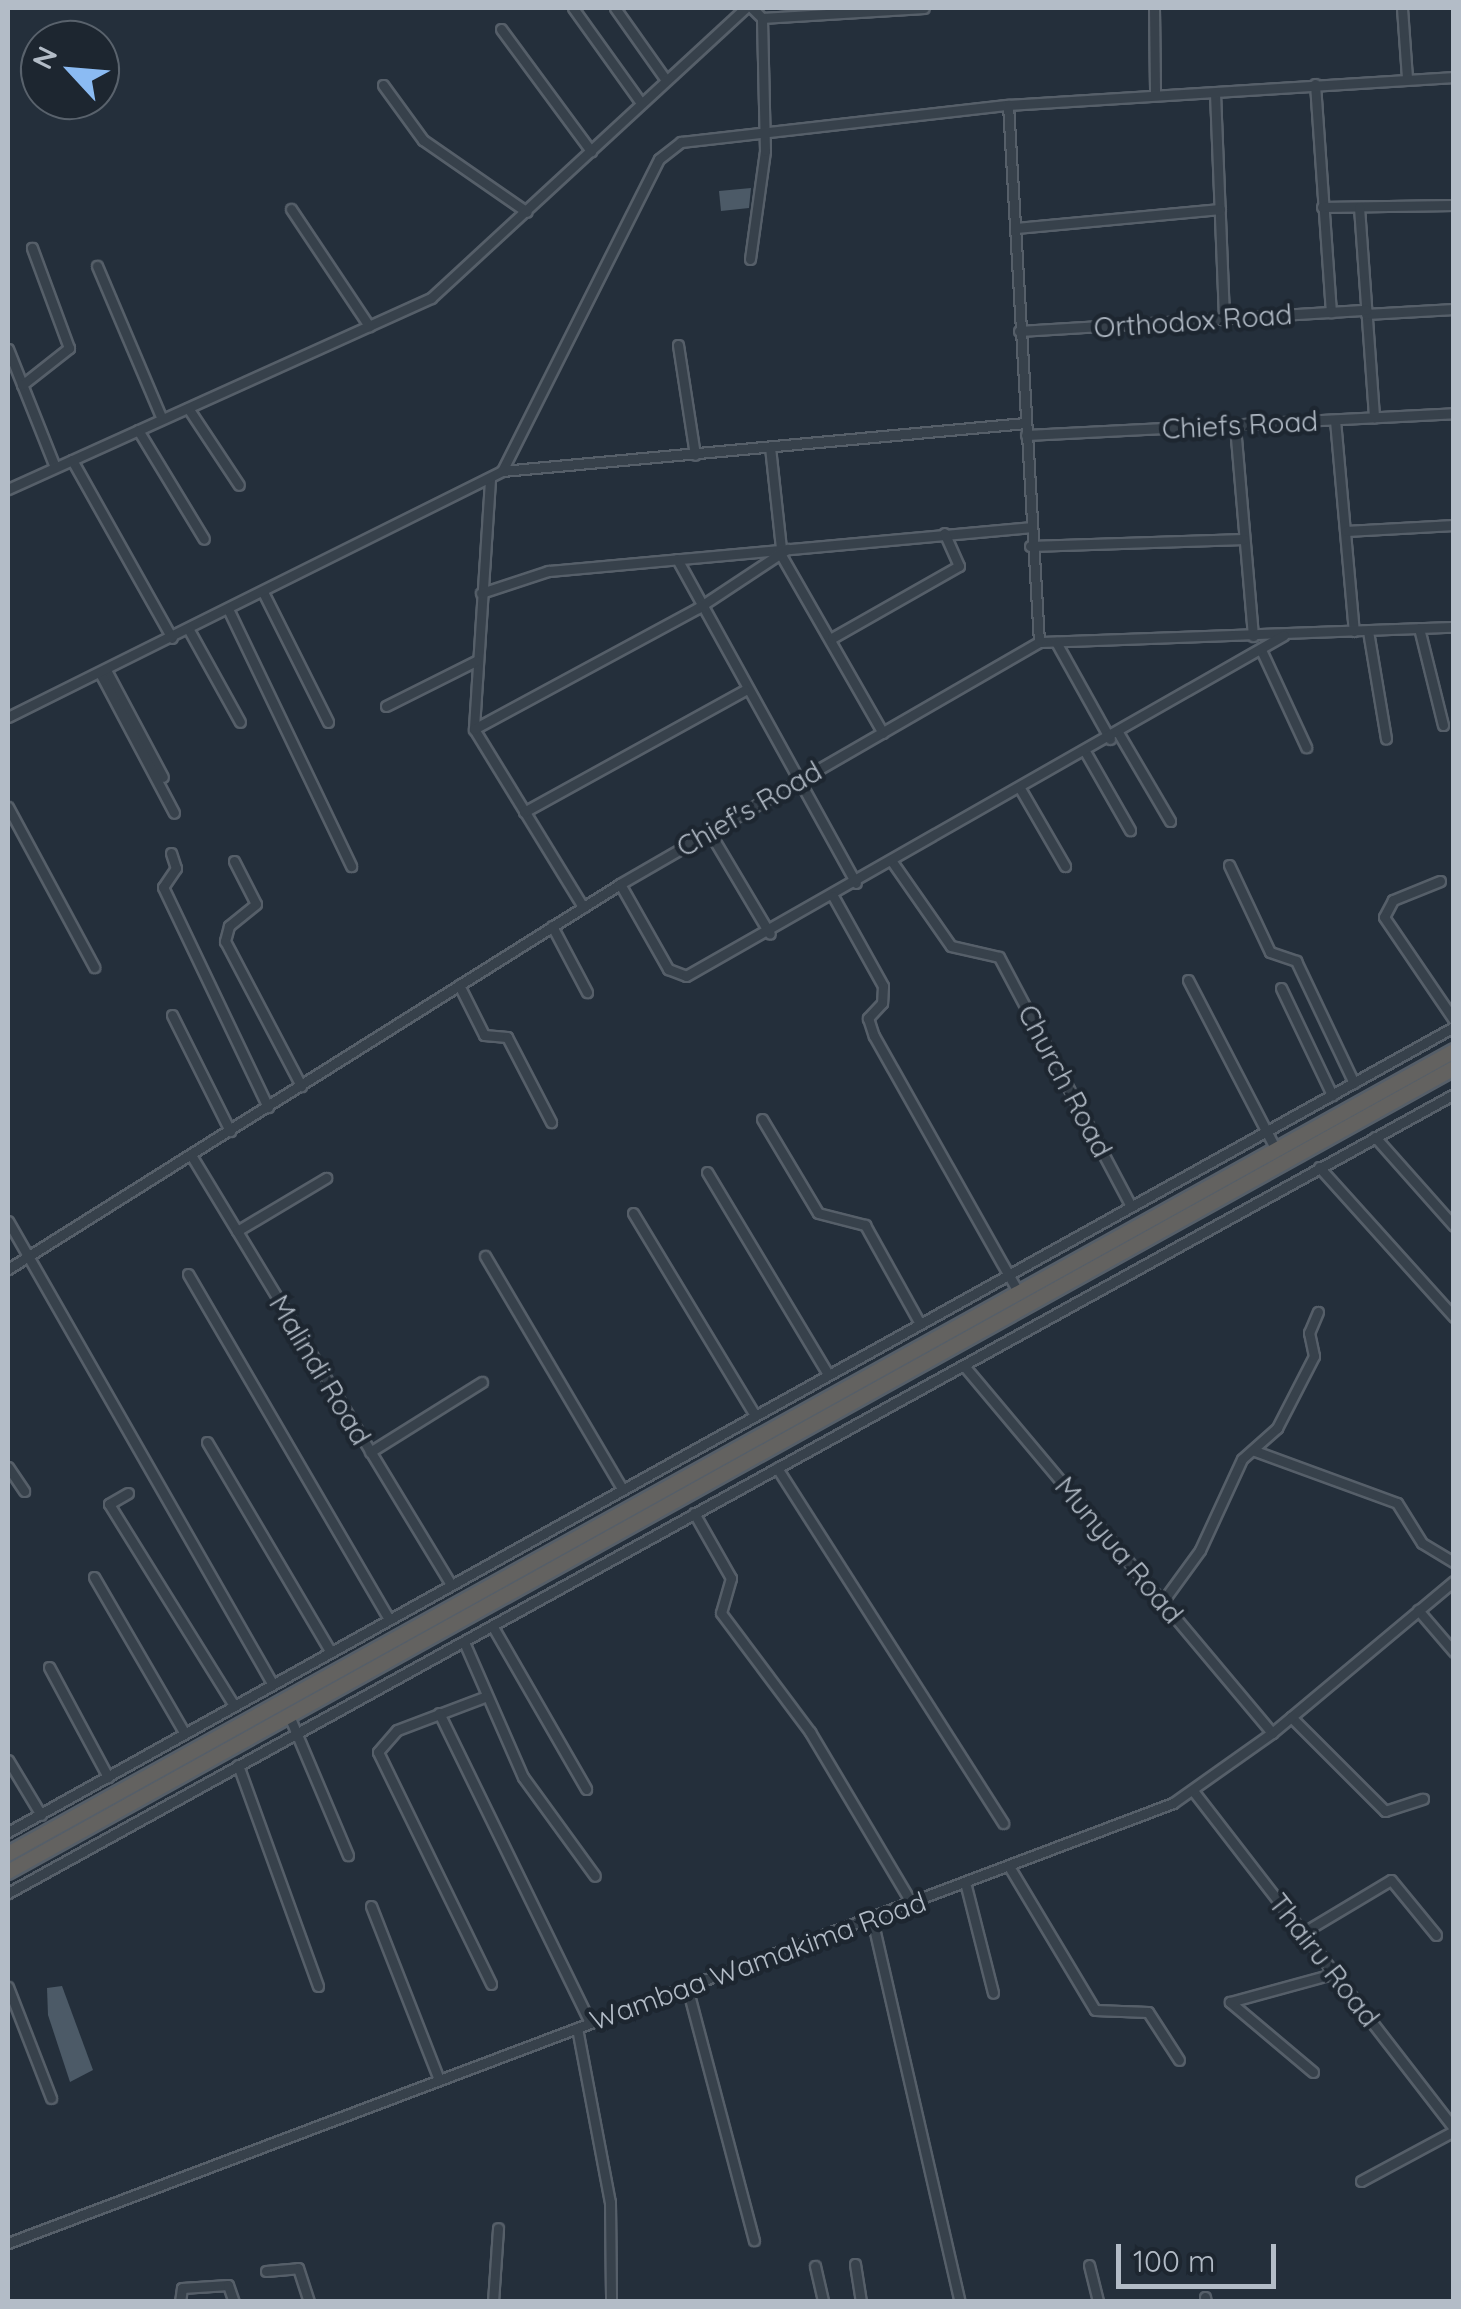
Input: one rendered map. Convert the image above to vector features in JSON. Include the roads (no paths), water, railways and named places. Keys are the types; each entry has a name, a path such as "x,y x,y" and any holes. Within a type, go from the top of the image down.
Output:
{"highway":[{"path":"8,1873 290,1718 651,1500 1454,1050"},
{"path":"8,1854 846,1407 1454,1068"}],"street":[{"path":"573,8 641,104"},
{"path":"615,8 666,80"},
{"path":"8,489 440,292 741,9 762,18 924,8"},
{"path":"1154,8 1155,95"},
{"path":"1402,8 1406,78"},
{"path":"750,259 764,130 762,18"},
{"path":"501,30 590,151"},
{"path":"8,717 264,594 502,471 659,159 680,142 1008,105 1454,76"},
{"path":"384,84 423,140 527,212"},
{"path":"1314,84 1331,312"},
{"path":"1214,93 1224,320"},
{"path":"1008,105 1028,528 1039,642 1454,627"},
{"path":"1322,207 1454,205"},
{"path":"1359,206 1374,418"},
{"path":"291,209 369,326"},
{"path":"1016,228 1220,210"},
{"path":"22,386 69,348 32,248"},
{"path":"98,266 162,419"},
{"name":"Orthodox Road","path":"1019,331 1331,312 1454,309"},
{"path":"678,345 696,455"},
{"path":"8,349 55,468"},
{"path":"188,408 240,485"},
{"name":"Chiefs Road","path":"502,471 1025,429 1234,426 1454,413"},
{"path":"1336,420 1354,632"},
{"path":"1234,426 1252,636"},
{"path":"138,430 204,538"},
{"path":"770,447 784,550 882,733"},
{"path":"72,460 172,638"},
{"path":"490,480 474,729 583,906"},
{"path":"1346,531 1454,525"},
{"path":"481,593 548,571 1028,528"},
{"path":"832,638 959,566 944,533"},
{"path":"1030,546 1244,540"},
{"path":"474,729 698,608 784,550"},
{"path":"677,559 698,608 856,883"},
{"path":"264,594 328,722"},
{"path":"229,611 351,866"},
{"path":"1419,628 1443,725"},
{"path":"190,630 240,722"},
{"path":"1368,631 1386,738"},
{"path":"620,884 675,976 714,966 1262,652 1284,634"},
{"name":"Chief's Road","path":"8,1269 583,906 1039,642"},
{"path":"1056,642 1170,821"},
{"path":"1262,652 1306,746"},
{"path":"386,706 476,661"},
{"path":"103,671 163,777"},
{"path":"103,671 174,813"},
{"path":"524,812 746,690"},
{"path":"1086,753 1130,830"},
{"path":"1021,790 1065,866"},
{"path":"8,807 94,967"},
{"path":"710,833 770,934"},
{"path":"171,853 176,868 162,887 268,1107"},
{"path":"234,860 256,904 224,931 224,941 300,1086"},
{"name":"Church Road","path":"893,863 951,946 999,956 1131,1206"},
{"path":"1228,866 1270,952 1296,961 1354,1082"},
{"path":"8,1832 1454,1024 1384,917 1394,900 1440,881"},
{"path":"833,896 883,986 869,1025 1020,1294"},
{"path":"552,926 586,992"},
{"path":"1188,980 1276,1150"},
{"path":"459,986 484,1036 506,1037 551,1122"},
{"path":"1281,988 1332,1095"},
{"path":"172,1016 230,1131"},
{"path":"8,1894 1454,1094"},
{"path":"762,1119 818,1213 864,1225 920,1324"},
{"path":"1376,1136 1454,1226"},
{"name":"Malindi Road","path":"191,1155 450,1583"},
{"path":"1319,1167 1454,1317"},
{"path":"708,1172 828,1374"},
{"path":"237,1231 326,1178"},
{"path":"634,1213 755,1415"},
{"path":"8,1221 272,1682"},
{"path":"485,1256 622,1489"},
{"path":"188,1274 389,1620"},
{"path":"1044,1296 1056,1314"},
{"path":"1162,1602 1200,1550 1242,1458 1270,1439 1310,1366 1310,1324 1318,1312"},
{"path":"991,1326 1002,1344"},
{"name":"Munyua Road","path":"965,1367 1272,1733"},
{"path":"370,1452 482,1382"},
{"path":"846,1407 855,1426"},
{"path":"207,1442 330,1651"},
{"path":"1255,1451 1397,1503 1422,1543 1454,1562"},
{"path":"8,1466 24,1492"},
{"path":"777,1468 1003,1823"},
{"path":"641,1478 651,1500"},
{"path":"128,1493 109,1504 234,1704"},
{"path":"694,1513 732,1578 721,1613 818,1744 912,1904"},
{"path":"496,1558 526,1608"},
{"path":"94,1577 184,1732"},
{"name":"Wambaa Wamakima Road","path":"8,2243 438,2077 966,1886 1194,1792 1272,1733 1454,1580"},
{"path":"1418,1610 1454,1652"},
{"path":"492,1626 586,1789"},
{"path":"464,1642 523,1776 594,1876"},
{"path":"50,1667 108,1776"},
{"path":"487,1696 396,1730 378,1752 491,1984"},
{"path":"439,1713 590,2023"},
{"path":"1291,1716 1385,1812 1422,1799"},
{"path":"290,1718 348,1855"},
{"path":"8,1760 40,1814"},
{"path":"238,1766 318,1986"},
{"name":"Thairu Road","path":"1194,1792 1454,2130"},
{"path":"125,1810 131,1825"},
{"path":"1010,1868 1095,2010 1148,2012 1179,2060"},
{"path":"1304,1932 1391,1880 1436,1935"},
{"path":"966,1886 993,1993"},
{"path":"371,1906 438,2077"},
{"path":"872,1919 960,2302"},
{"path":"1312,2072 1230,2002 1336,1973"},
{"path":"8,1987 51,2098"},
{"path":"687,1987 754,2240"},
{"path":"577,2028 610,2202 611,2302"},
{"path":"1361,2181 1454,2130"},
{"path":"493,2302 498,2228"},
{"path":"855,2264 861,2302"},
{"path":"1089,2265 1098,2302"},
{"path":"815,2266 823,2302"},
{"path":"266,2272 298,2268 308,2302"},
{"path":"180,2302 182,2288 228,2285 234,2302"}]}
